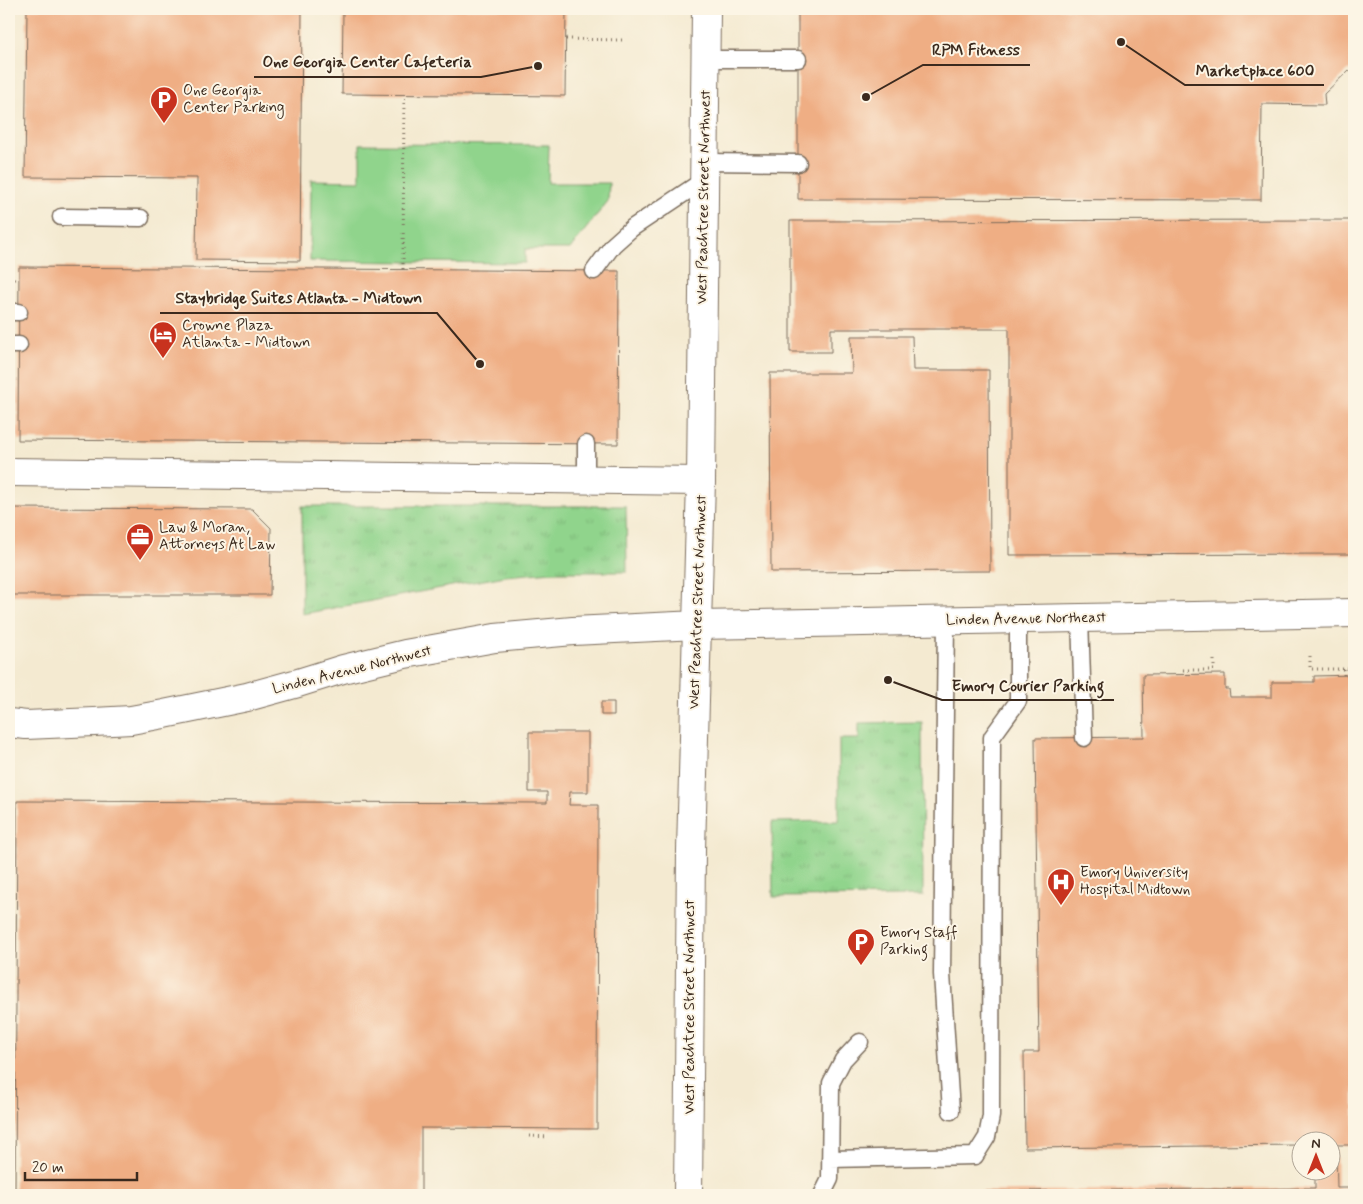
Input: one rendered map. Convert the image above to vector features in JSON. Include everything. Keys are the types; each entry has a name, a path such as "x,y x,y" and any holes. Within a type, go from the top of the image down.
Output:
{"street":[{"name":"West Peachtree Street Northwest","path":"688,1195 691,850 701,481 706,9"},
{"path":"9,472 701,481"},
{"name":"Linden Avenue Northeast","path":"697,625 1354,612"},
{"name":"Linden Avenue Northwest","path":"9,724 131,720 247,697 343,669 405,654 495,638 573,631 697,625"}],"lane":[{"path":"705,59 798,59"},
{"path":"594,271 614,244 704,171 798,163"},
{"path":"61,217 141,218"},
{"path":"586,444 586,479"},
{"path":"1080,618 1084,738"},
{"path":"830,1159 975,1156 987,1137 991,1116 992,737 1018,701 1018,619"},
{"path":"946,621 942,974 951,1111"},
{"path":"822,1195 830,1179 830,1083 842,1060 860,1042"}],"path":[{"path":"566,39 623,40"},
{"path":"403,270 404,94"},
{"path":"9,279 19,279"},
{"path":"1310,656 1310,669 1354,669"},
{"path":"1183,675 1183,670 1214,670 1214,657"},
{"path":"1344,669 1344,675"},
{"path":"529,1136 548,1137"}],"green space":[{"path":"360,144 549,145 548,183 609,183 608,201 570,249 525,249 525,263 310,261 311,180 360,181"},
{"path":"302,506 626,506 627,572 552,572 505,576 302,614"},
{"path":"922,722 923,896 773,897 772,822 839,821 839,739 859,739 859,723"}],"building":[{"name":"One Georgia Center Parking","path":"27,9 302,9 300,261 196,260 197,178 25,177"},
{"path":"343,9 566,9 565,96 342,94"},
{"path":"798,9 1354,9 1354,76 1349,70 1324,94 1325,105 1262,104 1261,200 798,199"},
{"path":"1354,220 1354,554 1009,555 1009,329 831,329 831,352 790,352 790,221"},
{"path":"19,267 619,271 618,444 18,440"},
{"path":"851,336 912,336 913,370 989,370 990,571 771,572 770,373 852,373"},
{"name":"Law & Moran, Attorneys At Law","path":"9,508 252,509 271,528 270,595 9,595"},
{"path":"1225,674 1225,689 1229,689 1230,697 1272,697 1272,682 1314,682 1314,676 1354,675 1354,1145 1340,1145 1340,1132 1290,1132 1290,1145 1025,1148 1024,1052 1039,1052 1035,738 1144,737 1143,675"},
{"path":"601,702 614,702 614,715 601,715"},
{"path":"529,732 588,732 588,792 570,792 569,805 598,805 597,1129 421,1128 421,1195 15,1195 17,801 547,803 547,792 529,792"},
{"path":"1315,1182 1337,1182 1337,1188 1354,1188 1354,1195 899,1195 922,1192 1315,1188"}],"place":[{"name":"Marketplace 600","path":"1121,42"},
{"name":"One Georgia Center Cafeteria","path":"538,66"},
{"name":"RPM Fitness","path":"866,97"},
{"name":"One Georgia Center Parking","path":"164,124"},
{"name":"Crowne Plaza Atlanta - Midtown","path":"163,359"},
{"name":"Staybridge Suites Atlanta - Midtown","path":"480,364"},
{"name":"Law & Moran, Attorneys At Law","path":"140,561"},
{"name":"Emory Courier Parking","path":"888,680"},
{"name":"Emory University Hospital Midtown","path":"1061,906"},
{"name":"Emory Staff Parking","path":"861,966"}]}
